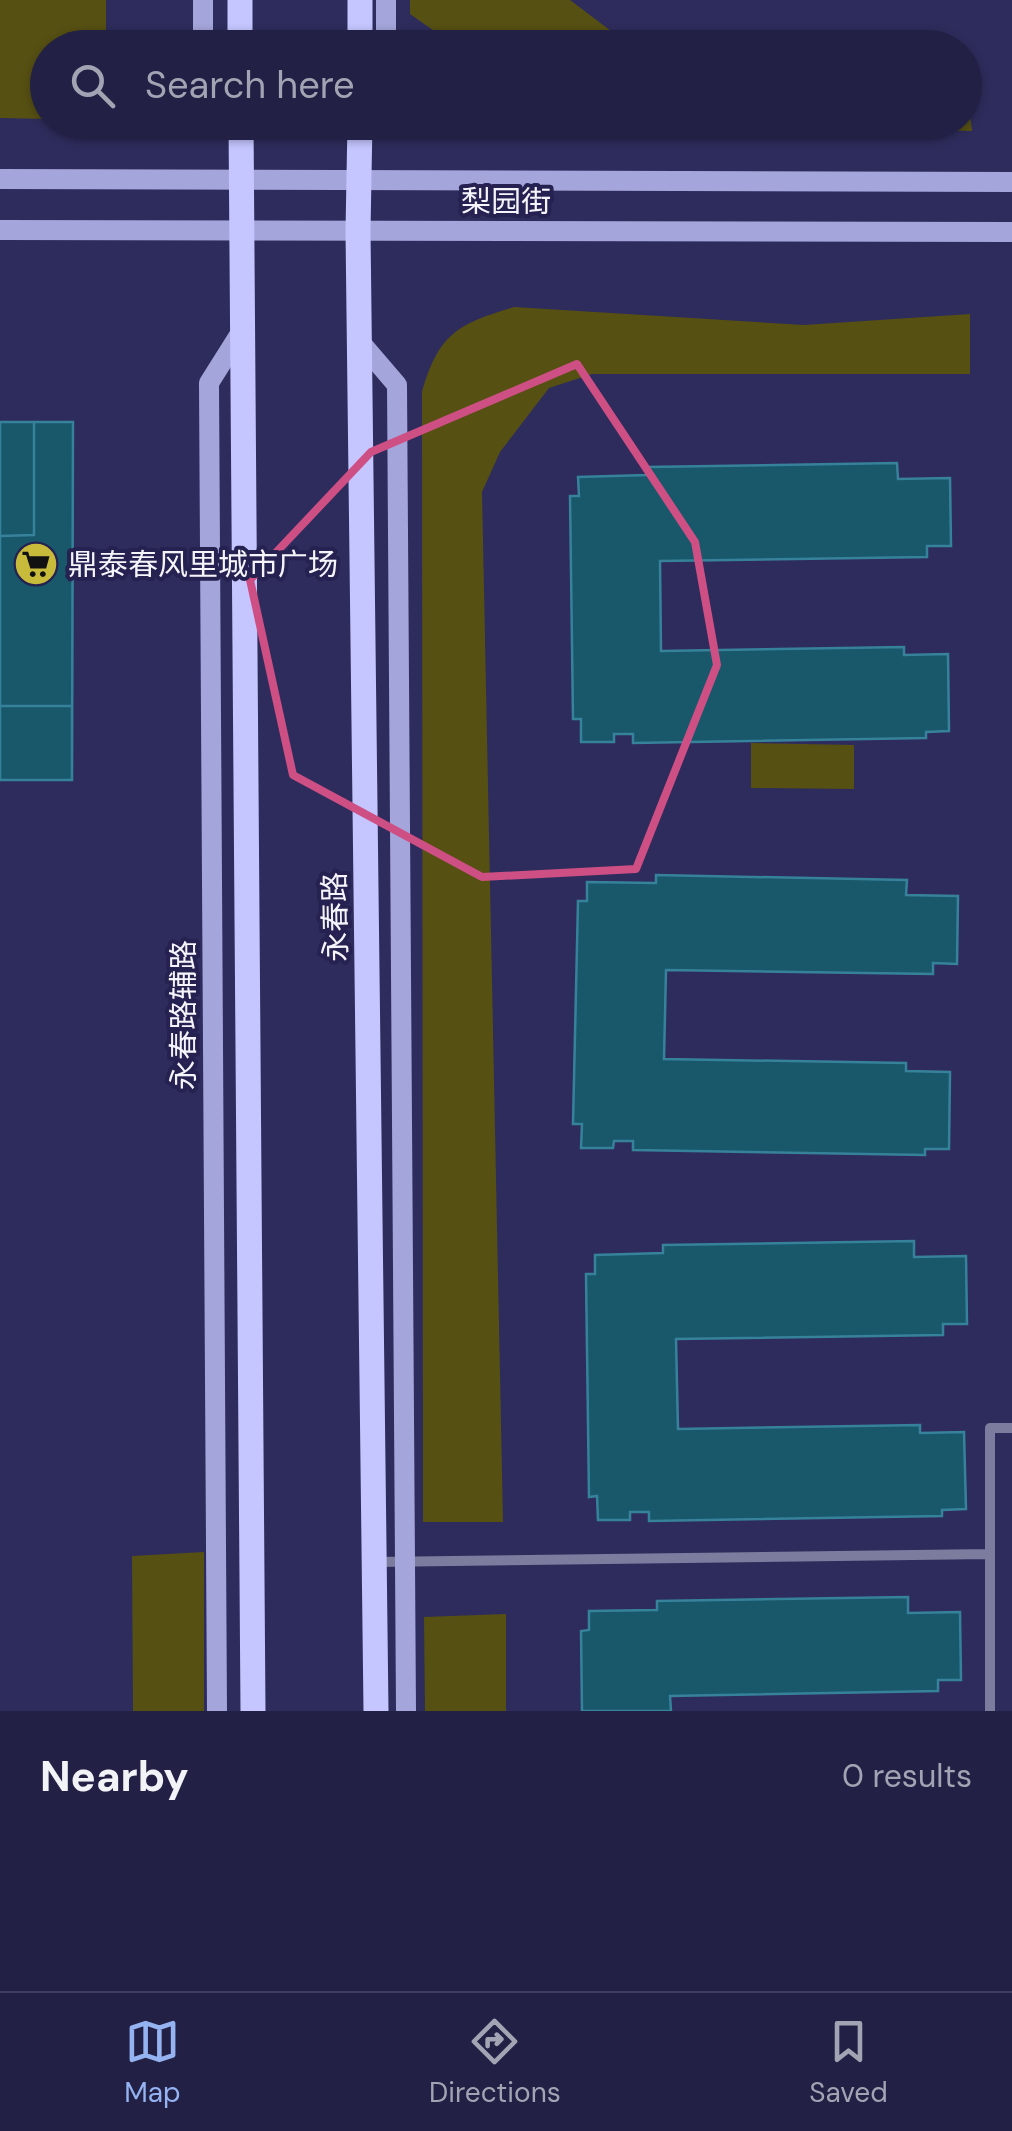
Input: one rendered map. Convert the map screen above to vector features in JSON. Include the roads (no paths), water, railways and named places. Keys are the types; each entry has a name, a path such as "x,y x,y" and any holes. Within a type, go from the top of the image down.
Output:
{"main road":[{"path":"240,0 240,30"},
{"path":"360,0 360,30"},
{"path":"240,140 245,230 242,329 252,1711"},
{"name":"永春路","path":"360,140 358,231 376,1711"}],"street":[{"path":"202,0 203,30"},
{"path":"386,0 386,30"},
{"name":"梨园街","path":"0,179 1012,182"},
{"name":"梨园街","path":"0,230 1012,232"},
{"name":"永春路辅路","path":"217,1711 209,383 242,329"},
{"path":"361,342 398,385 406,1711"}],"lane":[{"path":"990,1711 990,1428 1012,1428"},
{"path":"374,1562 989,1554"}],"place":[{"name":"鼎泰春风里城市广场","path":"36,564"}]}
